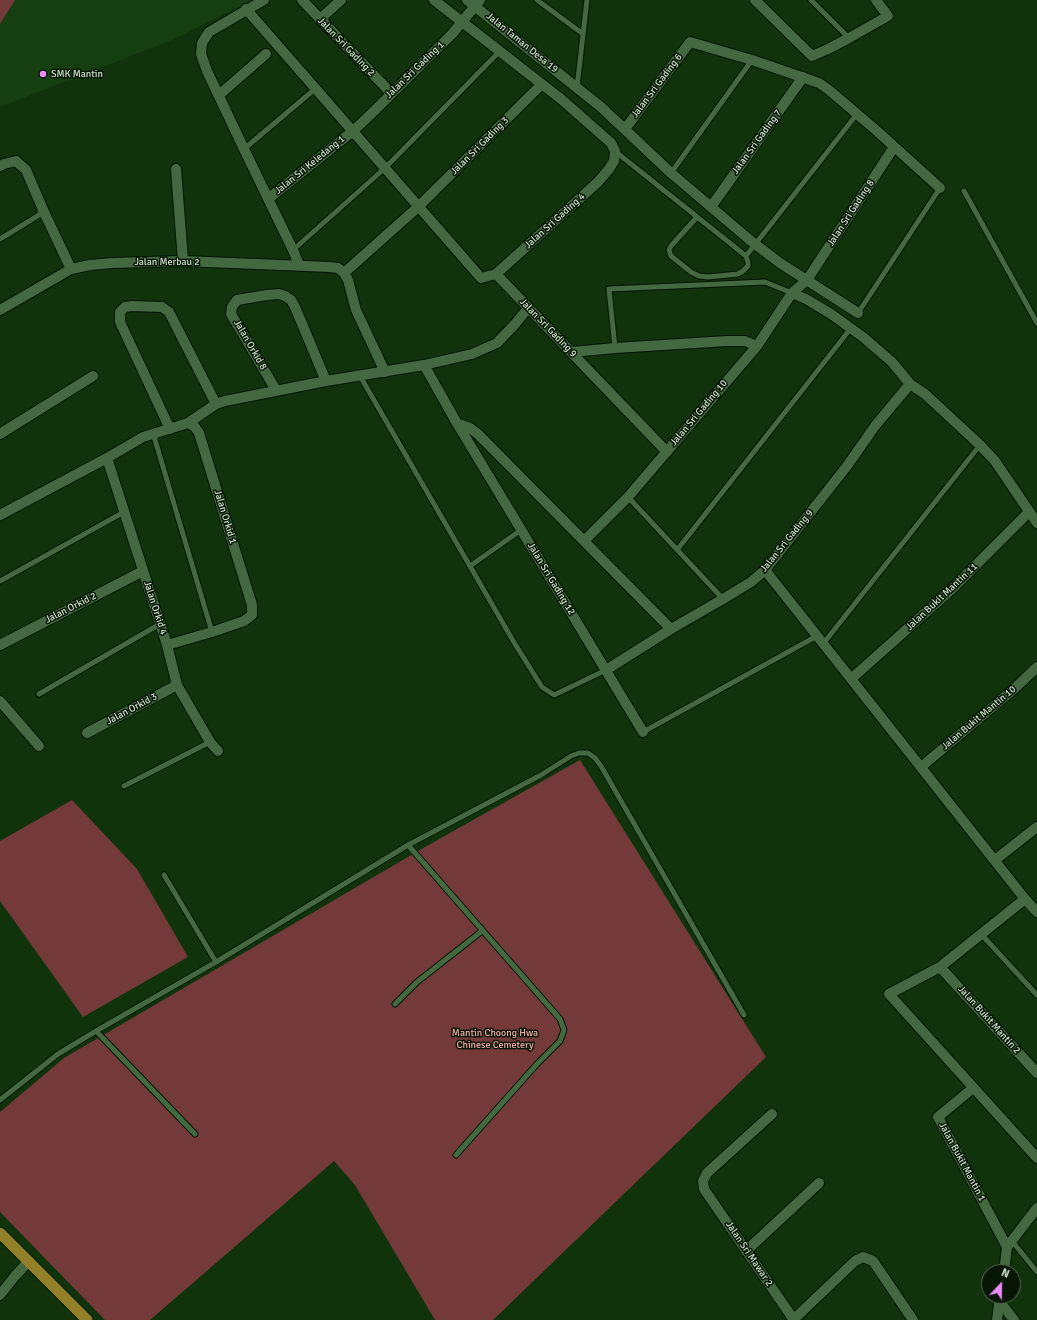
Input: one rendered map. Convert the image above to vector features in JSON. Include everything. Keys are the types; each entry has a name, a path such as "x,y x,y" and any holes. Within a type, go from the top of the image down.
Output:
{"main road":[{"path":"0,1233 87,1320"}],"street":[{"path":"264,0 246,9 209,32 202,43 201,54 207,72 294,250 299,265"},
{"name":"Jalan Sri Gading 2","path":"302,0 391,93"},
{"path":"320,19 341,0"},
{"path":"434,0 576,112 611,143 615,151"},
{"path":"755,0 812,56 849,38 888,16 876,0"},
{"name":"Jalan Sri Gading 1","path":"352,130 452,34 462,22 474,2"},
{"name":"Jalan Taman Desa 19","path":"474,2 601,107 671,172 756,245 780,263 858,313"},
{"path":"246,9 418,207"},
{"name":"Jalan Sri Gading 6","path":"625,130 690,42 752,60"},
{"path":"219,95 266,54"},
{"path":"752,60 819,83 940,188"},
{"name":"Jalan Sri Gading 7","path":"711,207 803,77"},
{"name":"Jalan Sri Gading 3","path":"344,273 418,207 542,84"},
{"name":"Jalan Sri Keledang 1","path":"268,199 352,130"},
{"name":"Jalan Sri Gading 8","path":"807,280 894,147"},
{"name":"Jalan Sri Gading 4","path":"418,207 481,278 496,274 598,182 614,161 615,151"},
{"path":"0,166 16,161 26,170 71,269"},
{"path":"176,170 183,261"},
{"name":"Jalan Merbau 2","path":"0,310 71,269 90,265 183,261 330,267 338,268 344,273"},
{"path":"344,273 348,280 356,310 385,372"},
{"name":"Jalan Sri Gading 9","path":"496,274 667,452"},
{"name":"Jalan Sri Gading 10","path":"584,541 628,497 667,452 756,346 792,293 807,280"},
{"path":"792,293 832,314 864,337 892,362 910,384 924,394 980,445 995,461 1037,523"},
{"name":"Jalan Orkid 8","path":"276,390 231,314 232,307 237,300 278,294 291,300 326,381"},
{"path":"170,429 120,322 120,312 125,307 162,307 169,312 216,404"},
{"path":"0,515 143,437 188,423 216,404 243,396 424,365 472,354 497,343 528,308"},
{"path":"572,352 727,341 744,341 756,346"},
{"name":"Jalan Sri Gading 12","path":"424,365 458,426 643,732"},
{"path":"0,434 93,376"},
{"name":"Jalan Sri Gading 9","path":"606,670 671,629 723,600 751,582 765,570 847,466 875,426 910,384"},
{"name":"Jalan Orkid 1","path":"188,423 195,427 200,433 252,605 252,615 244,621 212,632"},
{"path":"458,426 462,425 470,428 478,434 671,629"},
{"name":"Jalan Orkid 4","path":"107,458 167,645 177,685 210,742 218,751"},
{"name":"Jalan Bukit Mantin 11","path":"851,679 952,589 1029,512"},
{"path":"765,570 1025,899 1037,912"},
{"name":"Jalan Orkid 2","path":"0,644 143,571"},
{"path":"167,645 212,632"},
{"name":"Jalan Bukit Mantin 10","path":"921,767 1014,689 1037,667"},
{"name":"Jalan Orkid 3","path":"86,733 177,685"},
{"path":"0,701 39,746"},
{"path":"995,860 1037,827"},
{"path":"1025,899 940,967 889,994 1037,1158"},
{"name":"Jalan Bukit Mantin 2","path":"940,967 1037,1073"},
{"name":"Jalan Bukit Mantin 1","path":"973,1088 938,1117 1010,1244"},
{"name":"Jalan Sri Mawar 2","path":"772,1114 707,1173 703,1181 704,1189 794,1320"},
{"path":"746,1251 819,1183"},
{"path":"1006,1264 1010,1244 1037,1208"},
{"path":"794,1320 855,1261 863,1257 873,1261 913,1320"},
{"path":"0,1295 29,1261"},
{"path":"997,1320 999,1304"},
{"path":"1003,1304 1014,1320"}],"lane":[{"path":"537,0 583,34"},
{"path":"576,87 587,0"},
{"path":"811,0 849,38"},
{"path":"294,250 385,168 500,51"},
{"path":"671,172 752,60"},
{"path":"244,149 315,89"},
{"path":"746,256 856,114"},
{"path":"615,151 746,256 748,266 744,271 738,274 708,277 699,276 690,272 671,256 669,250 671,246 697,217"},
{"path":"858,313 940,188"},
{"path":"964,191 1037,323"},
{"path":"0,239 44,212"},
{"path":"615,348 609,289 765,282 792,293"},
{"path":"677,550 851,328"},
{"path":"360,376 542,688 554,695 606,670"},
{"path":"153,433 212,632"},
{"path":"824,644 980,445"},
{"path":"628,497 723,600"},
{"path":"0,581 124,512"},
{"path":"470,566 521,530"},
{"path":"39,694 160,624"},
{"path":"643,732 817,636"},
{"path":"124,786 210,742"},
{"path":"0,1100 58,1054 96,1031 216,962 408,845 541,775 571,756 579,753 588,753 595,758 601,766 744,1015"},
{"path":"408,845 560,1019 564,1030 560,1041 537,1064 456,1155"},
{"path":"164,875 216,962"},
{"path":"395,1004 416,982 482,931"},
{"path":"981,934 1037,995"},
{"path":"96,1031 195,1134"},
{"path":"1010,1244 1037,1272"}],"shaded area":[{"name":"SMK Mantin","path":"0,0 252,0 172,40 0,107"}],"green space":[{"path":"0,0 15,0 0,24"},
{"name":"Mantin Choong Hwa Chinese Cemetery","path":"580,760 766,1057 493,1320 435,1320 355,1185 334,1161 150,1320 105,1320 0,1212 0,1112 64,1058 425,847"},
{"path":"72,800 137,869 188,957 83,1017 0,901 0,841"}],"place":[{"name":"SMK Mantin","path":"43,74"}]}
